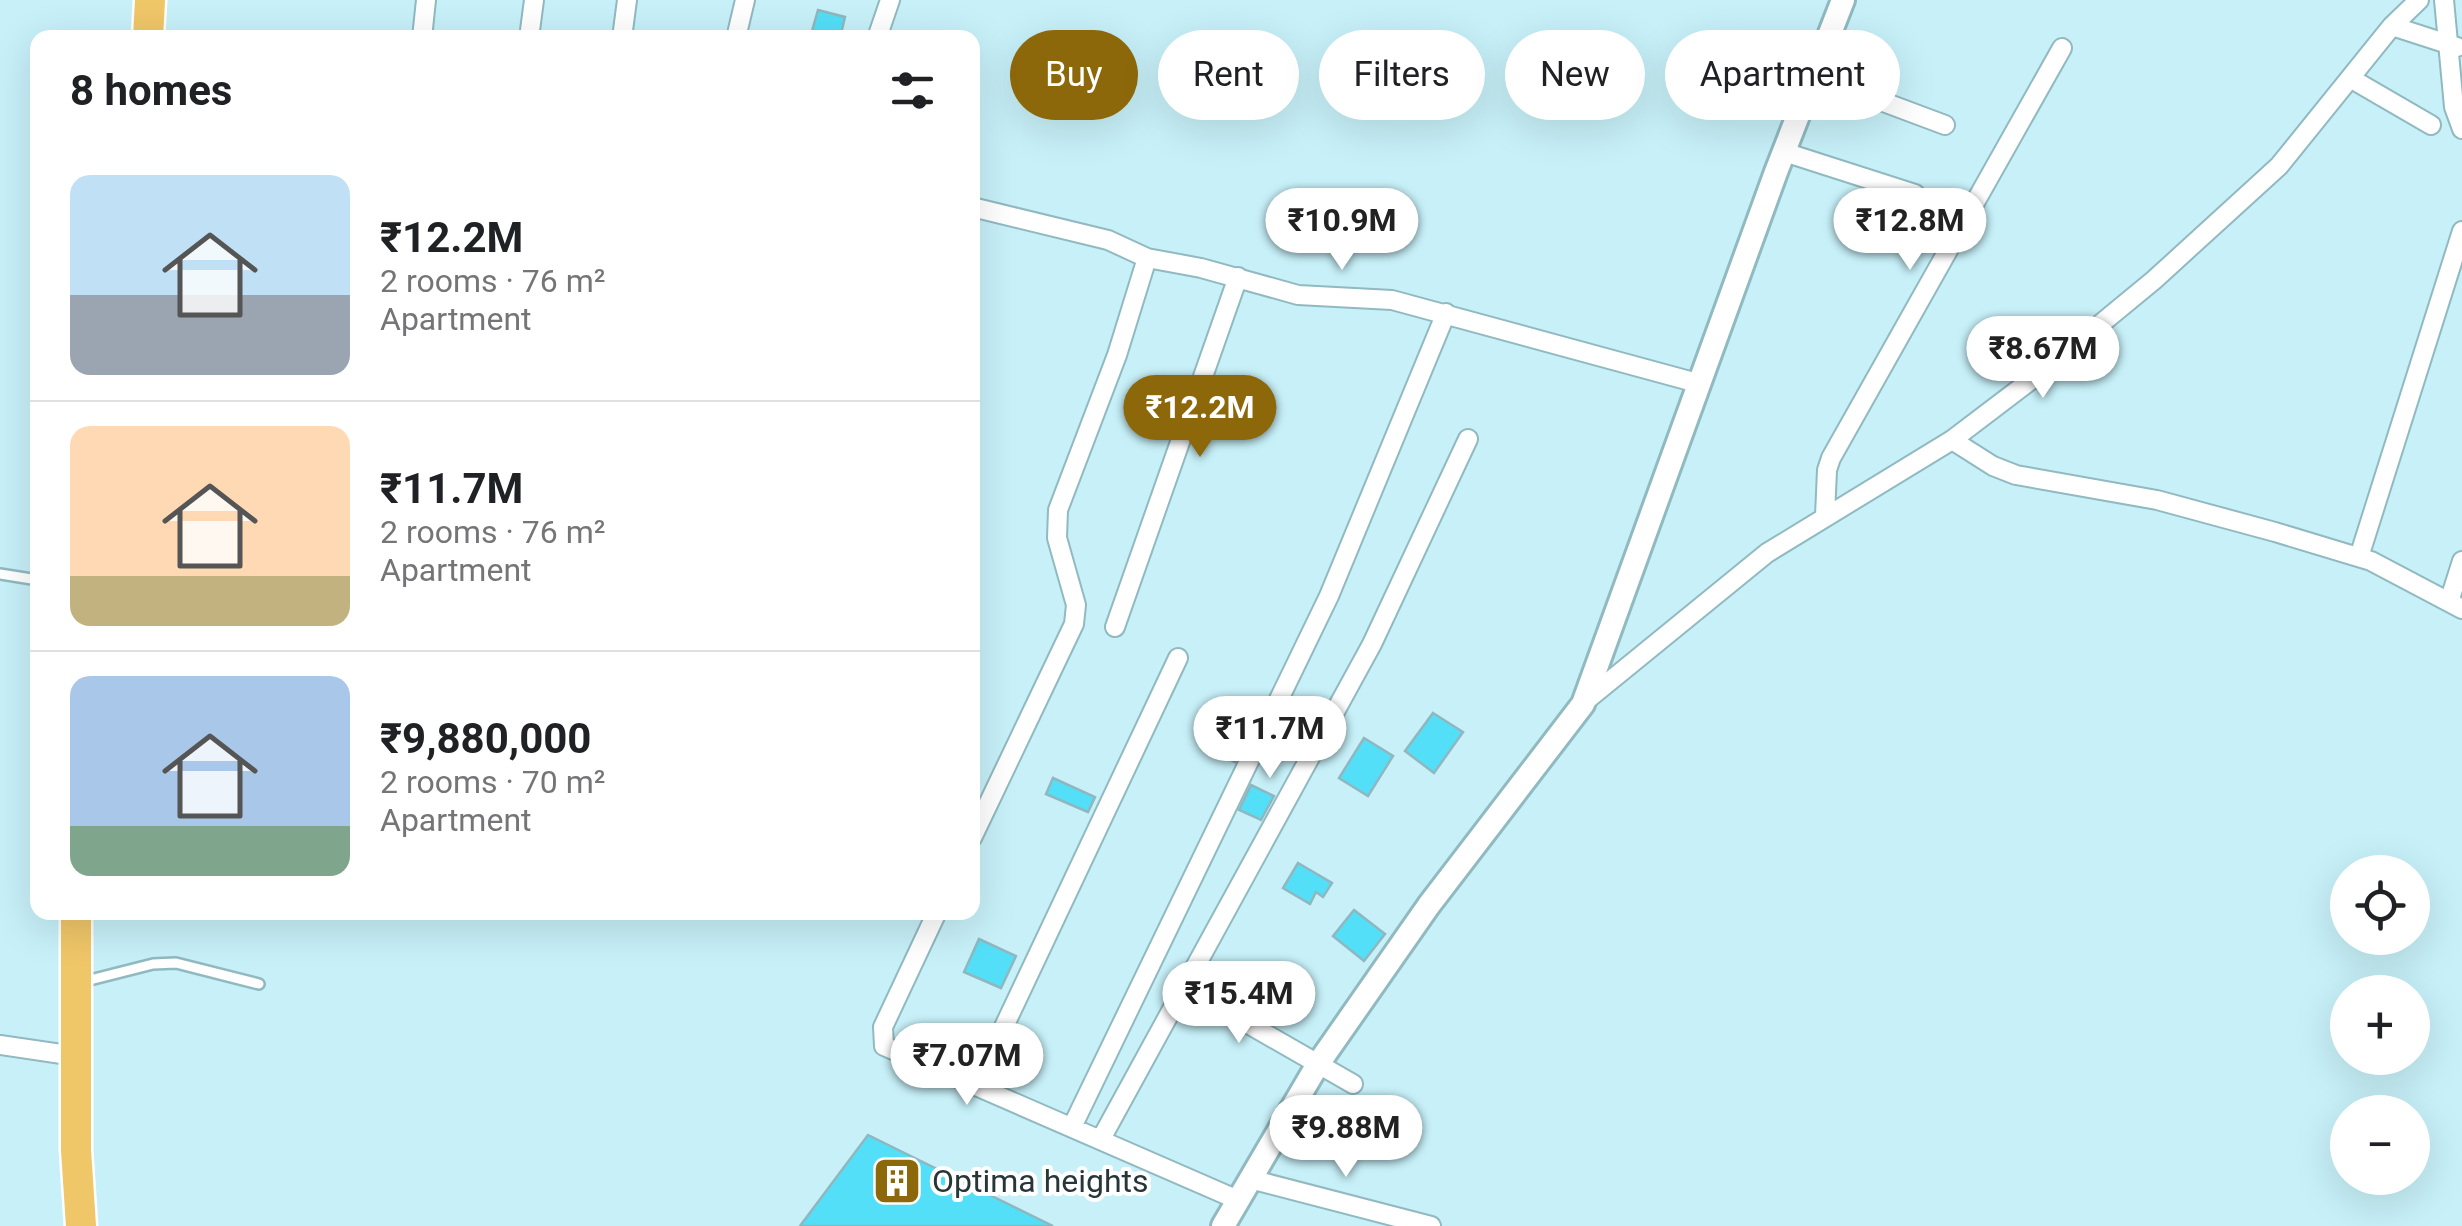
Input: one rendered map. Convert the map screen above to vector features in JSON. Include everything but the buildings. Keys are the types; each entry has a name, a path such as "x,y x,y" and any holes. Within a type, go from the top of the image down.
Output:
{"highway":[{"path":"148,30 150,0"},
{"path":"76,920 76,1150 85,1223"}],"street":[{"path":"423,30 426,0"},
{"path":"530,30 534,0"},
{"path":"623,30 627,0"},
{"path":"738,30 744,0"},
{"path":"880,30 890,0"},
{"path":"1832,30 1843,0"},
{"path":"1223,1226 1318,1064 1429,905 1583,704 1767,553 1952,440 2052,364 2215,228 2279,166 2392,26 2418,0"},
{"path":"2444,0 2456,46 2454,107 2462,129"},
{"path":"2392,26 2456,46"},
{"path":"1826,516 1826,470 1831,458 2062,48"},
{"path":"2350,78 2431,124"},
{"path":"1900,108 1945,125"},
{"path":"1583,704 1797,120"},
{"path":"1784,152 1915,194"},
{"path":"980,209 1108,240 1146,258 1238,277 1298,295 1376,297 1446,313 1701,384"},
{"path":"2359,558 2462,231"},
{"path":"980,821 1074,624 1076,605 1057,538 1058,510 1118,355 1146,258"},
{"path":"1116,627 1238,277"},
{"path":"1072,1126 1329,596 1446,313"},
{"path":"1101,1139 1372,644 1468,438"},
{"path":"1952,440 2016,475 2202,511 2359,558 2398,573 2455,605 2462,561"},
{"path":"976,1086 1178,658"},
{"path":"934,920 883,1028 882,1040 891,1051 1101,1139 1244,1190 1431,1226"},
{"path":"1184,987 1353,1084"},
{"path":"0,1045 75,1056"}],"lane":[{"path":"0,574 30,579"},
{"path":"74,985 153,964 176,963 260,984"}],"place":[{"name":"Optima heights","path":"897,1181"}]}
